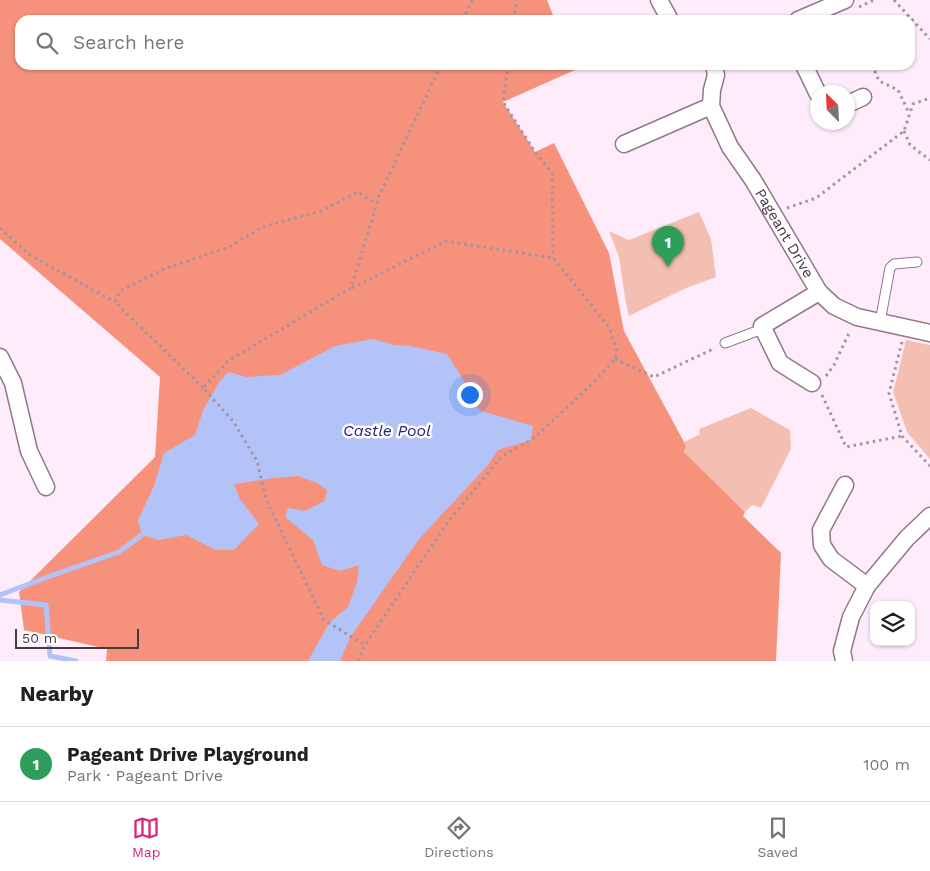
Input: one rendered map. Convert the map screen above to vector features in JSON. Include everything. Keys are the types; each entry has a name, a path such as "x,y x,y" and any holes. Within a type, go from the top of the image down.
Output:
{"street":[{"path":"659,0 667,15"},
{"path":"810,15 845,0"},
{"path":"624,144 711,106 712,90 716,75 715,70"},
{"path":"806,70 814,85"},
{"path":"855,101 863,97"},
{"name":"Pageant Drive","path":"711,106 730,147 753,180 819,292 834,306 857,317 930,333"},
{"path":"815,385 780,363 762,326 819,292"},
{"path":"0,358 13,382 29,451 46,487"},
{"path":"845,486 821,530 822,545 831,560 868,586"},
{"path":"844,661 842,651 851,617 868,586 907,538 930,516"}],"lane":[{"path":"880,322 890,268 894,264 917,262"},
{"path":"725,343 757,331 762,326"}],"path":[{"path":"465,15 472,0"},
{"path":"514,15 516,0"},
{"path":"894,0 908,15"},
{"path":"915,23 930,39"},
{"path":"351,288 379,196 439,70"},
{"path":"358,661 365,645 447,523 502,456 531,440 543,430 599,377 615,359 617,352 609,327 553,258 552,173 535,152 503,102 507,70"},
{"path":"874,70 879,81 898,90 910,114"},
{"path":"773,214 816,198 904,131 913,104 930,98"},
{"path":"904,131 910,144 930,160"},
{"path":"115,302 120,291 164,269 229,247 262,227 321,211 358,192 376,204"},
{"path":"0,228 30,255 115,302 234,421 258,463 266,499 324,620 365,645"},
{"path":"203,388 228,361 351,288 446,241 553,258"},
{"path":"857,317 834,365 815,385 846,447 902,436"},
{"path":"905,327 889,393 902,436 930,466"},
{"path":"615,359 654,377 725,343"}],"shaded area":[{"path":"0,0 547,0 553,15 15,15 15,70 575,70 503,102 535,152 554,143 609,253 624,331 684,442 686,447 684,452 745,512 743,516 781,553 776,661 106,661 107,649 24,630 19,592 155,457 160,377 0,239"},
{"path":"699,212 711,239 716,277 684,289 629,316 619,257 609,231 629,240"},
{"path":"906,340 930,345 930,459 907,432 893,392"},
{"path":"751,408 790,430 791,449 761,508 752,505 745,512 684,452 686,447 684,442 700,434 699,429"}],"water":[{"name":"Castle Pool","path":"373,339 394,345 410,346 447,354 464,381 465,395 481,411 533,426 531,440 498,450 487,466 419,539 351,636 340,661 308,661 329,623 348,607 357,582 359,565 340,571 322,565 313,540 285,517 288,508 305,511 325,501 327,490 317,483 298,476 234,484 240,499 259,524 234,550 216,550 186,535 159,540 142,535 138,520 154,486 164,453 195,435 203,410 220,381 228,372 247,377 280,375 335,346"}],"waterway":[{"path":"0,595 119,552 147,531"},
{"path":"0,600 46,605 50,656 76,661"}],"place":[{"name":"Pageant Drive Playground","path":"668,267"}]}
